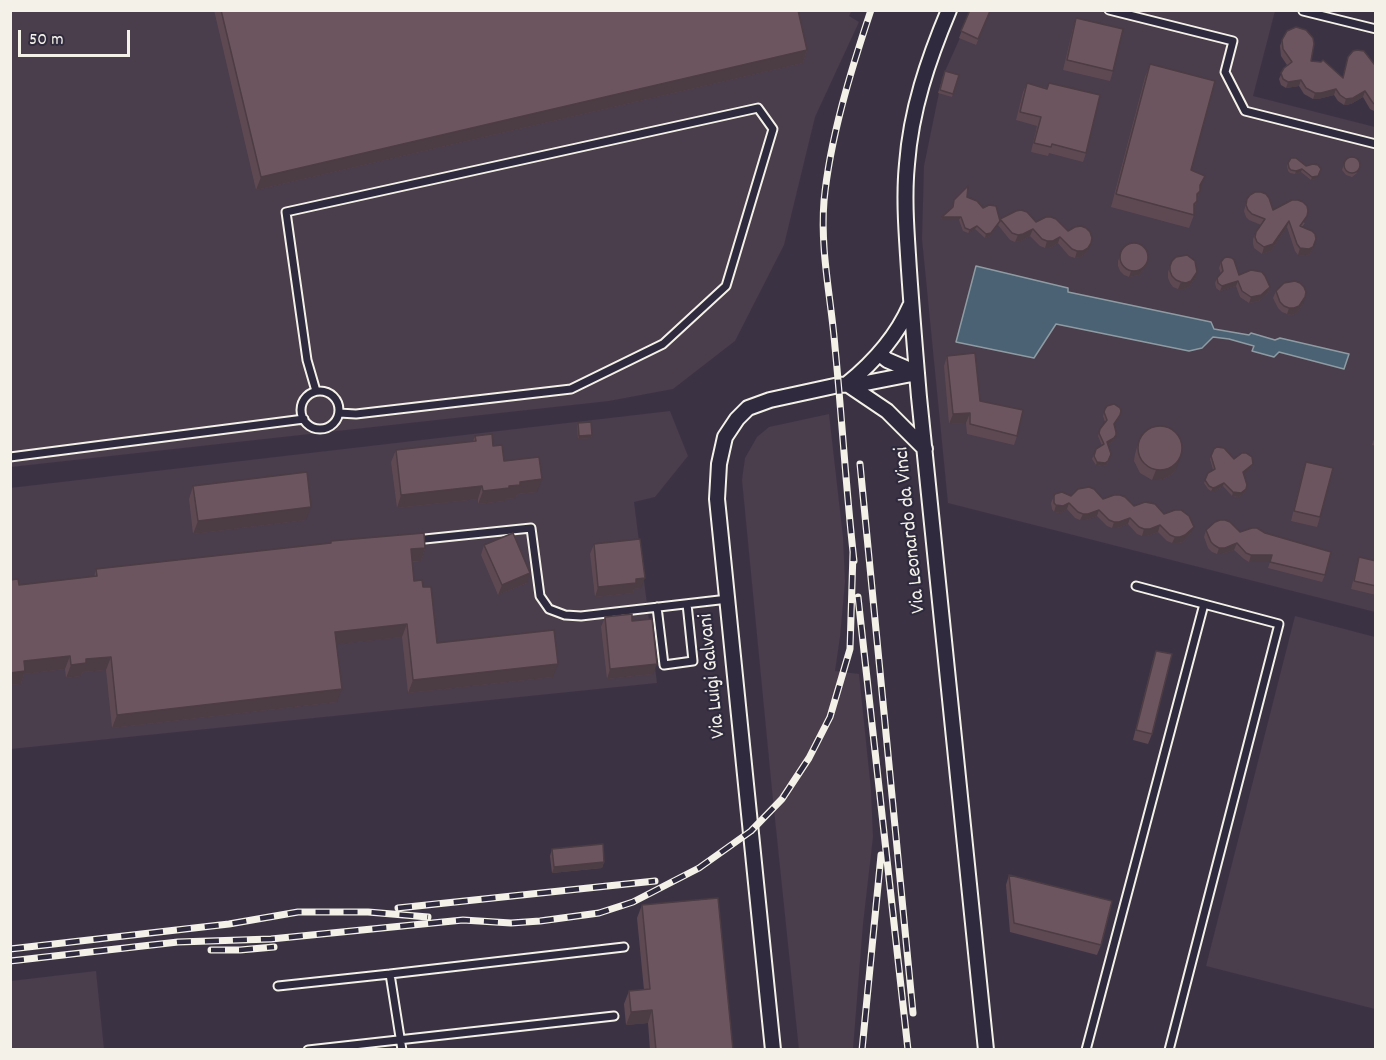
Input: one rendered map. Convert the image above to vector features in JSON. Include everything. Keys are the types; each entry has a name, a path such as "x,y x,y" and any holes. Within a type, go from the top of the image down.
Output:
{"street":[{"name":"Via Leonardo da Vinci","path":"949,10 924,75 914,116 906,165 906,211 917,373 986,1050"},
{"path":"911,304 899,327 880,354 847,384 887,411 925,449"},
{"path":"880,354 887,360 917,373"},
{"name":"Via Luigi Galvani","path":"773,1050 717,499 719,464 725,437 748,408 770,400 847,384 866,383 917,373"}],"lane":[{"path":"1109,10 1233,41 1226,72 1245,111 1376,144"},
{"path":"1303,11 1376,29"},
{"path":"316,392 307,360 286,212 758,108 773,129 726,286 663,344 571,389 356,414 339,413"},
{"path":"322,391 333,396 337,401 339,413 335,422 321,429 311,427 304,419 301,408 310,394 322,391"},
{"path":"10,457 304,419"},
{"path":"411,540 531,528 540,596 549,609 565,615 581,616 728,599"},
{"path":"1136,586 1279,624 1169,1050"},
{"path":"657,607 664,665 693,661 687,604"},
{"path":"1086,1050 1204,604"},
{"path":"278,986 624,947"},
{"path":"390,975 402,1050"},
{"path":"308,1050 614,1016"}],"shaded area":[{"path":"852,10 849,16 859,22 815,117 784,245 735,341 673,389 609,401 11,467 10,11"},
{"path":"972,11 1275,11 1253,96 1375,127 1375,612 948,503 922,239 924,166 942,78"},
{"path":"670,411 688,456 655,497 634,502 657,683 11,749 10,488"},
{"path":"829,414 843,537 845,582 835,671 859,674 871,790 873,837 853,1049 799,1050 742,480 745,458 757,437 769,427"},
{"path":"1295,616 1375,637 1375,1009 1206,966"},
{"path":"96,971 104,1049 11,1049 11,981"}],"water":[{"path":"976,266 1068,288 1068,292 1211,322 1214,329 1249,335 1251,333 1275,340 1280,338 1349,354 1344,369 1279,352 1274,357 1252,351 1254,346 1229,339 1213,337 1202,348 1189,351 1056,324 1034,358 956,342"}],"building":[{"path":"221,10 798,10 807,50 261,177"},
{"path":"970,10 990,11 978,39 961,31"},
{"path":"1076,18 1123,29 1113,71 1067,60"},
{"path":"1296,27 1306,30 1313,38 1311,61 1321,62 1323,60 1343,78 1348,57 1353,51 1364,51 1374,64 1376,63 1376,105 1365,91 1346,99 1336,89 1315,93 1306,88 1301,80 1288,82 1283,79 1281,73 1292,62 1283,49 1282,40 1287,31"},
{"path":"1150,64 1215,81 1191,170 1205,176 1194,204 1194,215 1116,194"},
{"path":"945,71 959,75 953,94 940,90"},
{"path":"1027,83 1047,89 1049,83 1100,95 1086,153 1052,144 1051,147 1034,143 1041,117 1020,112"},
{"path":"1352,157 1358,159 1360,165 1358,171 1352,173 1346,171 1344,165 1346,159"},
{"path":"1291,158 1296,158 1306,166 1318,165 1321,169 1318,176 1312,177 1302,169 1291,170 1288,163"},
{"path":"968,186 967,197 977,201 983,208 989,205 996,206 1000,221 991,233 986,234 977,226 970,230 965,228 961,217 942,217 953,207 954,200"},
{"path":"1255,192 1266,194 1273,210 1292,200 1303,202 1308,211 1300,226 1315,234 1313,247 1300,248 1289,221 1273,244 1264,247 1257,242 1256,232 1265,219 1252,214 1246,205 1247,199"},
{"path":"1021,210 1027,212 1036,222 1046,217 1056,219 1068,231 1081,226 1086,228 1092,238 1091,243 1083,251 1077,251 1060,237 1053,241 1042,239 1033,229 1018,235 1012,233 1000,219"},
{"path":"1134,243 1144,247 1148,257 1144,267 1134,271 1124,267 1120,257 1124,247"},
{"path":"1187,255 1195,261 1197,272 1191,281 1186,283 1172,276 1170,266 1176,257"},
{"path":"1227,257 1234,260 1239,275 1251,270 1262,272 1270,287 1261,295 1251,297 1242,291 1238,281 1222,286 1218,283 1217,278 1223,271 1221,262"},
{"path":"1295,281 1304,287 1305,297 1299,306 1289,308 1280,302 1276,291 1284,283"},
{"path":"975,353 980,401 1023,410 1017,436 970,424 970,413 953,414 947,356"},
{"path":"1114,404 1121,411 1114,424 1116,435 1107,442 1111,454 1105,463 1097,462 1094,456 1096,449 1104,444 1099,433 1107,420 1104,412 1107,406"},
{"path":"591,422 592,435 579,436 578,423"},
{"path":"1160,426 1175,433 1182,448 1175,463 1160,470 1145,463 1138,448 1145,433"},
{"path":"492,434 493,446 502,445 504,461 539,457 542,479 520,482 520,485 509,486 509,488 483,491 482,486 401,495 396,450 476,441 475,436"},
{"path":"1217,447 1224,448 1234,459 1242,453 1252,457 1253,464 1243,472 1247,485 1241,493 1233,492 1224,483 1213,488 1205,480 1208,473 1215,469 1211,456"},
{"path":"1306,462 1333,468 1320,517 1294,511"},
{"path":"307,472 311,507 198,521 193,486"},
{"path":"1089,487 1103,499 1120,495 1134,506 1145,502 1155,504 1164,514 1181,510 1189,516 1194,527 1185,535 1175,537 1160,525 1144,529 1130,518 1114,522 1099,510 1083,514 1069,503 1063,506 1054,503 1055,494 1062,492 1071,496 1078,489"},
{"path":"1220,520 1230,522 1240,532 1257,528 1265,533 1331,552 1325,575 1270,562 1272,555 1251,555 1237,543 1219,548 1211,542 1206,530"},
{"path":"424,533 425,548 411,549 414,581 422,580 423,587 431,587 437,643 554,630 558,664 413,680 407,624 335,632 342,689 117,715 111,657 86,659 86,663 71,665 70,656 24,661 25,671 10,673 10,580 18,579 19,585 97,576 96,569 331,543 331,541"},
{"path":"513,533 530,573 502,585 484,545"},
{"path":"640,539 645,578 636,579 636,583 598,587 594,544"},
{"path":"1359,557 1376,561 1376,586 1354,581"},
{"path":"632,614 632,621 652,619 657,664 610,669 605,617"},
{"path":"1156,651 1172,654 1152,734 1136,730"},
{"path":"603,844 604,862 554,867 552,849"},
{"path":"1009,875 1112,901 1101,945 1014,923"},
{"path":"718,898 733,1050 656,1050 652,1010 631,1012 629,991 650,989 642,905"}],"railway":[{"path":"854,561 823,219 827,177 836,129 871,10"},
{"path":"860,464 913,1013"},
{"path":"10,961 178,942 271,939 463,920 511,923 540,921 599,913 633,902 699,868 751,831 782,799 809,758 830,717 850,649 853,552"},
{"path":"858,597 908,1050"},
{"path":"862,1050 881,855"},
{"path":"398,908 655,881"},
{"path":"10,949 229,924 298,912 368,912 428,917"},
{"path":"211,950 274,947"}]}
